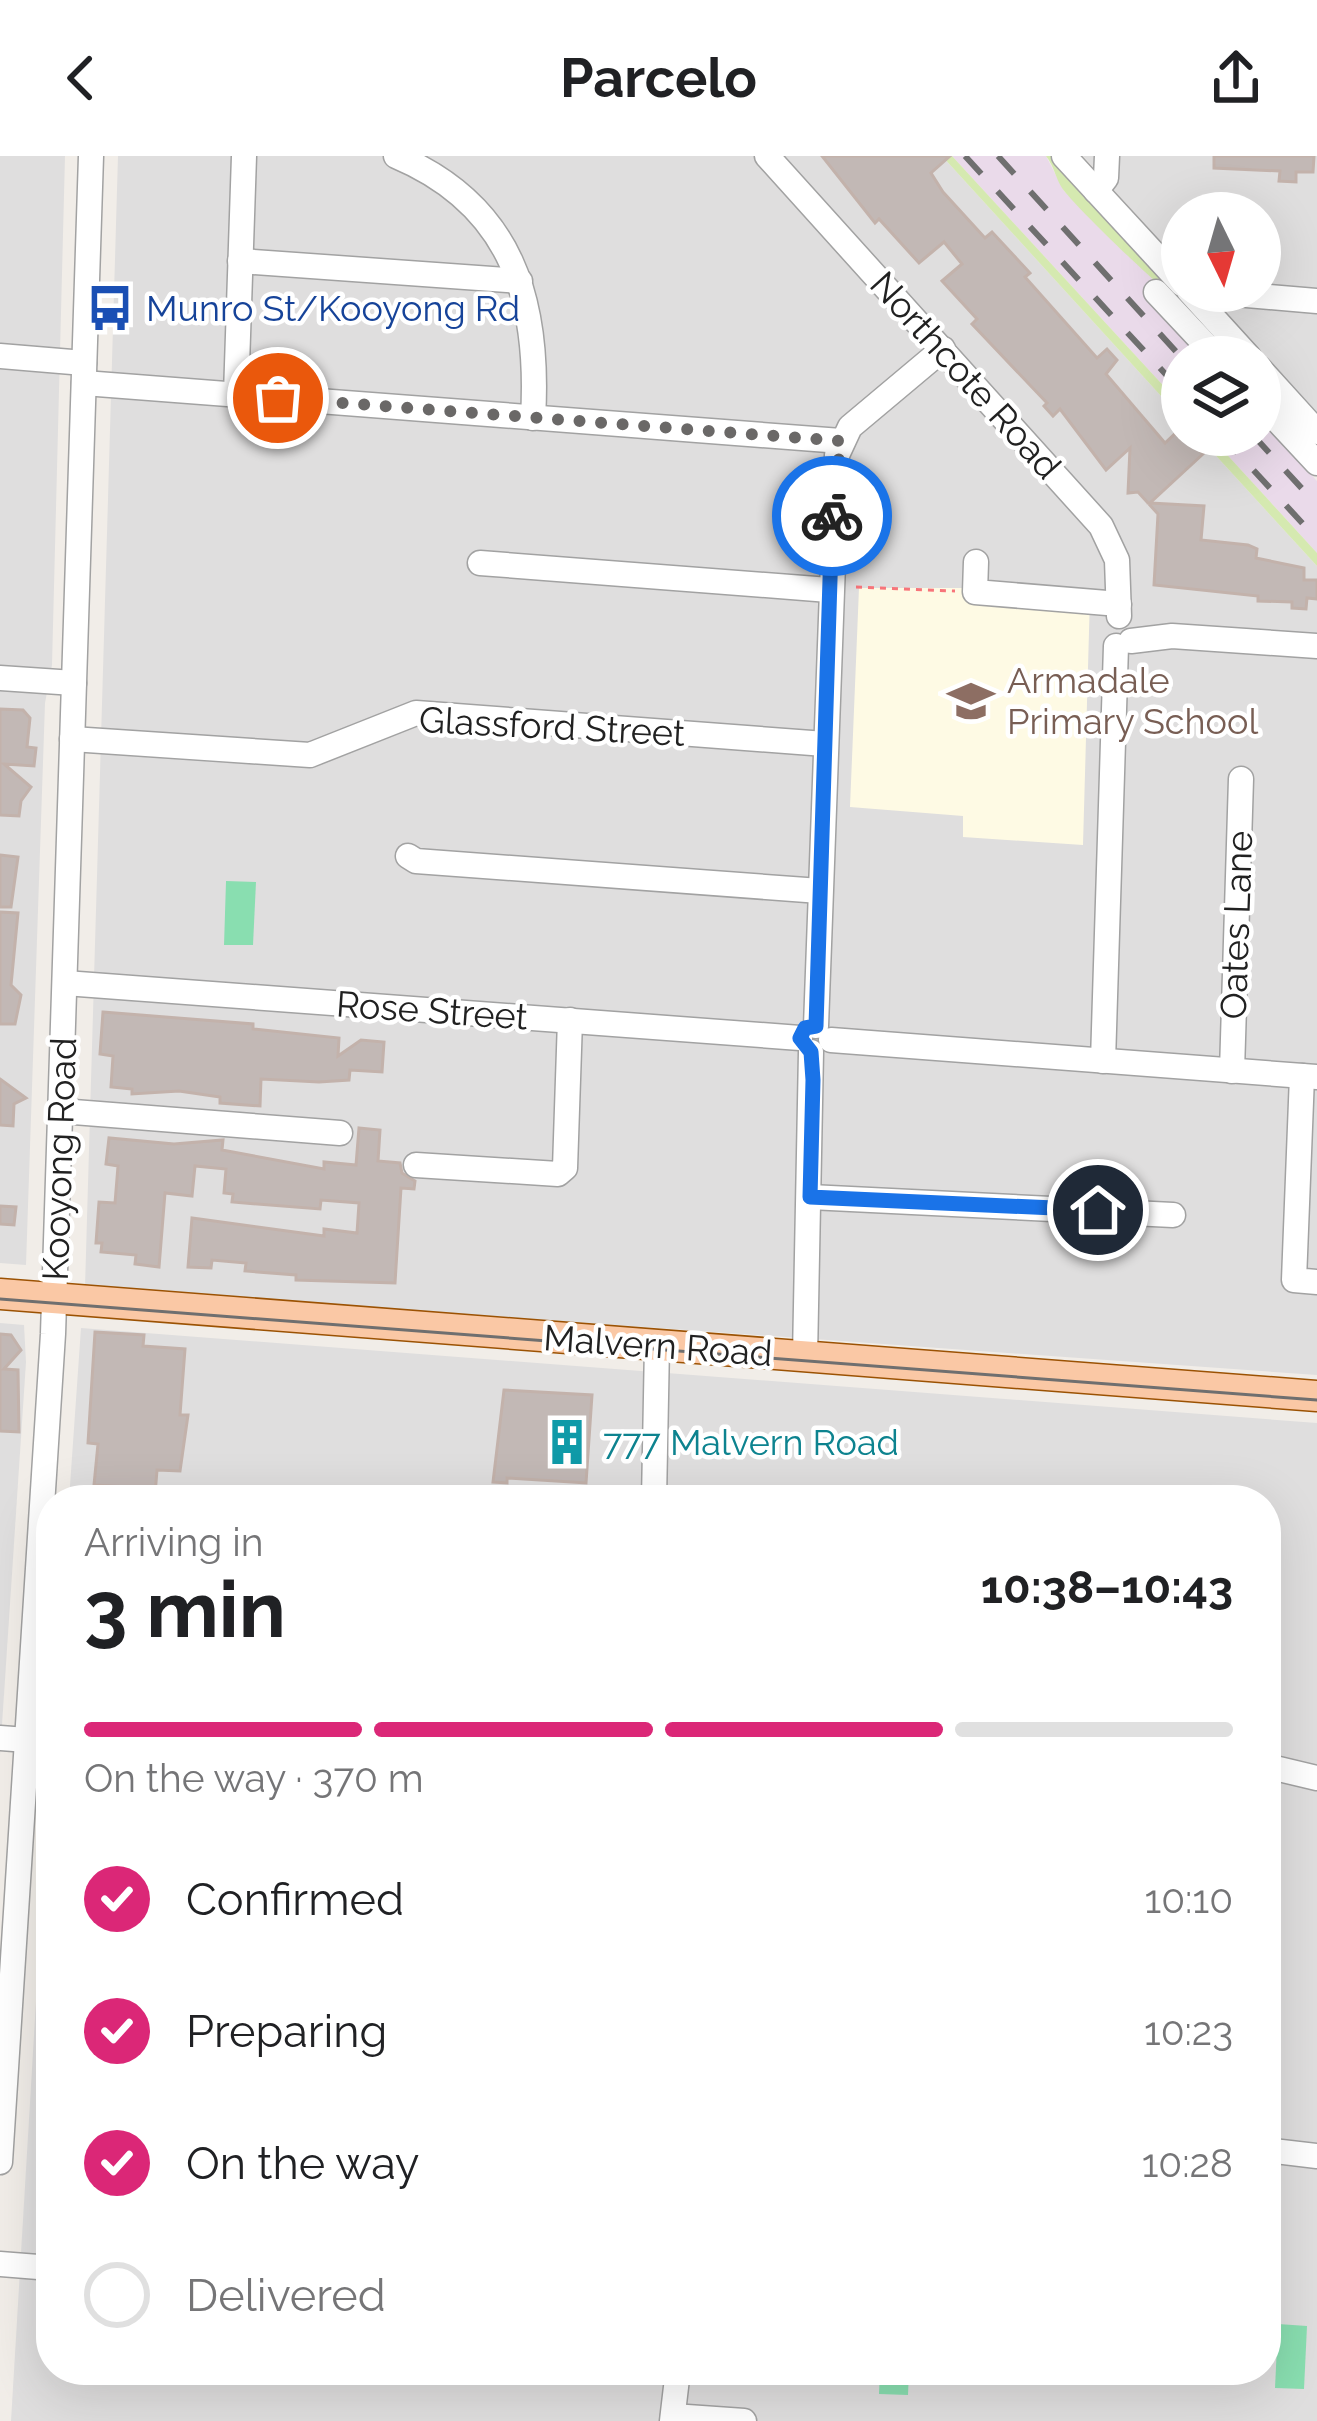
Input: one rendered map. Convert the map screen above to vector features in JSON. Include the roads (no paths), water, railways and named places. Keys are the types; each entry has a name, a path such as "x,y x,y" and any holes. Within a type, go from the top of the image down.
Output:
{"main road":[{"name":"Malvern Road","path":"0,1294 1317,1396"}],"street":[{"name":"Kooyong Road","path":"47,1485 91,156"},
{"path":"236,395 244,156"},
{"path":"396,156 441,180 485,218 520,280 533,332 533,418"},
{"name":"Northcote Road","path":"767,156 1108,534 1117,560 1124,626 1102,1060"},
{"path":"1064,156 1161,261"},
{"path":"1096,191 1106,178 1106,156"},
{"path":"240,261 520,280"},
{"path":"1156,292 1197,336"},
{"path":"1281,298 1317,301"},
{"path":"1208,312 1230,336"},
{"path":"805,1357 825,744 842,589 841,441 862,416 943,349"},
{"path":"0,356 236,395 841,441"},
{"path":"1281,393 1317,432"},
{"path":"1281,424 1317,463"},
{"path":"976,562 975,592 1172,636 1317,646"},
{"path":"480,563 842,589"},
{"path":"0,677 74,683"},
{"name":"Glassford Street","path":"73,739 310,755 416,713 825,744"},
{"name":"Oates Lane","path":"1232,1071 1241,779"},
{"path":"408,856 416,861 820,891"},
{"name":"Rose Street","path":"65,983 1309,1077"},
{"path":"416,1165 558,1174 566,1168 570,1021"},
{"path":"1306,1281 1309,1077"},
{"path":"61,1111 340,1133"},
{"path":"810,1197 1174,1215"},
{"path":"654,1485 657,1345"},
{"name":"Kooyong Road","path":"0,2162 8,1923 36,1653"},
{"path":"0,1738 27,1740"},
{"path":"1281,1770 1317,1778"},
{"path":"1281,2152 1317,2156"},
{"path":"0,2264 36,2267"},
{"path":"676,2385 672,2419 744,2421"}],"tram line":[{"path":"0,1299 1317,1400"}],"railway":[{"path":"965,156 1161,369"},
{"path":"998,156 1162,336"},
{"path":"1240,456 1317,539"},
{"path":"1272,456 1317,505"}],"place":[{"name":"Munro St/Kooyong Rd","path":"110,308"},
{"name":"Armadale Primary School","path":"971,701"},
{"name":"777 Malvern Road","path":"567,1442"}]}
